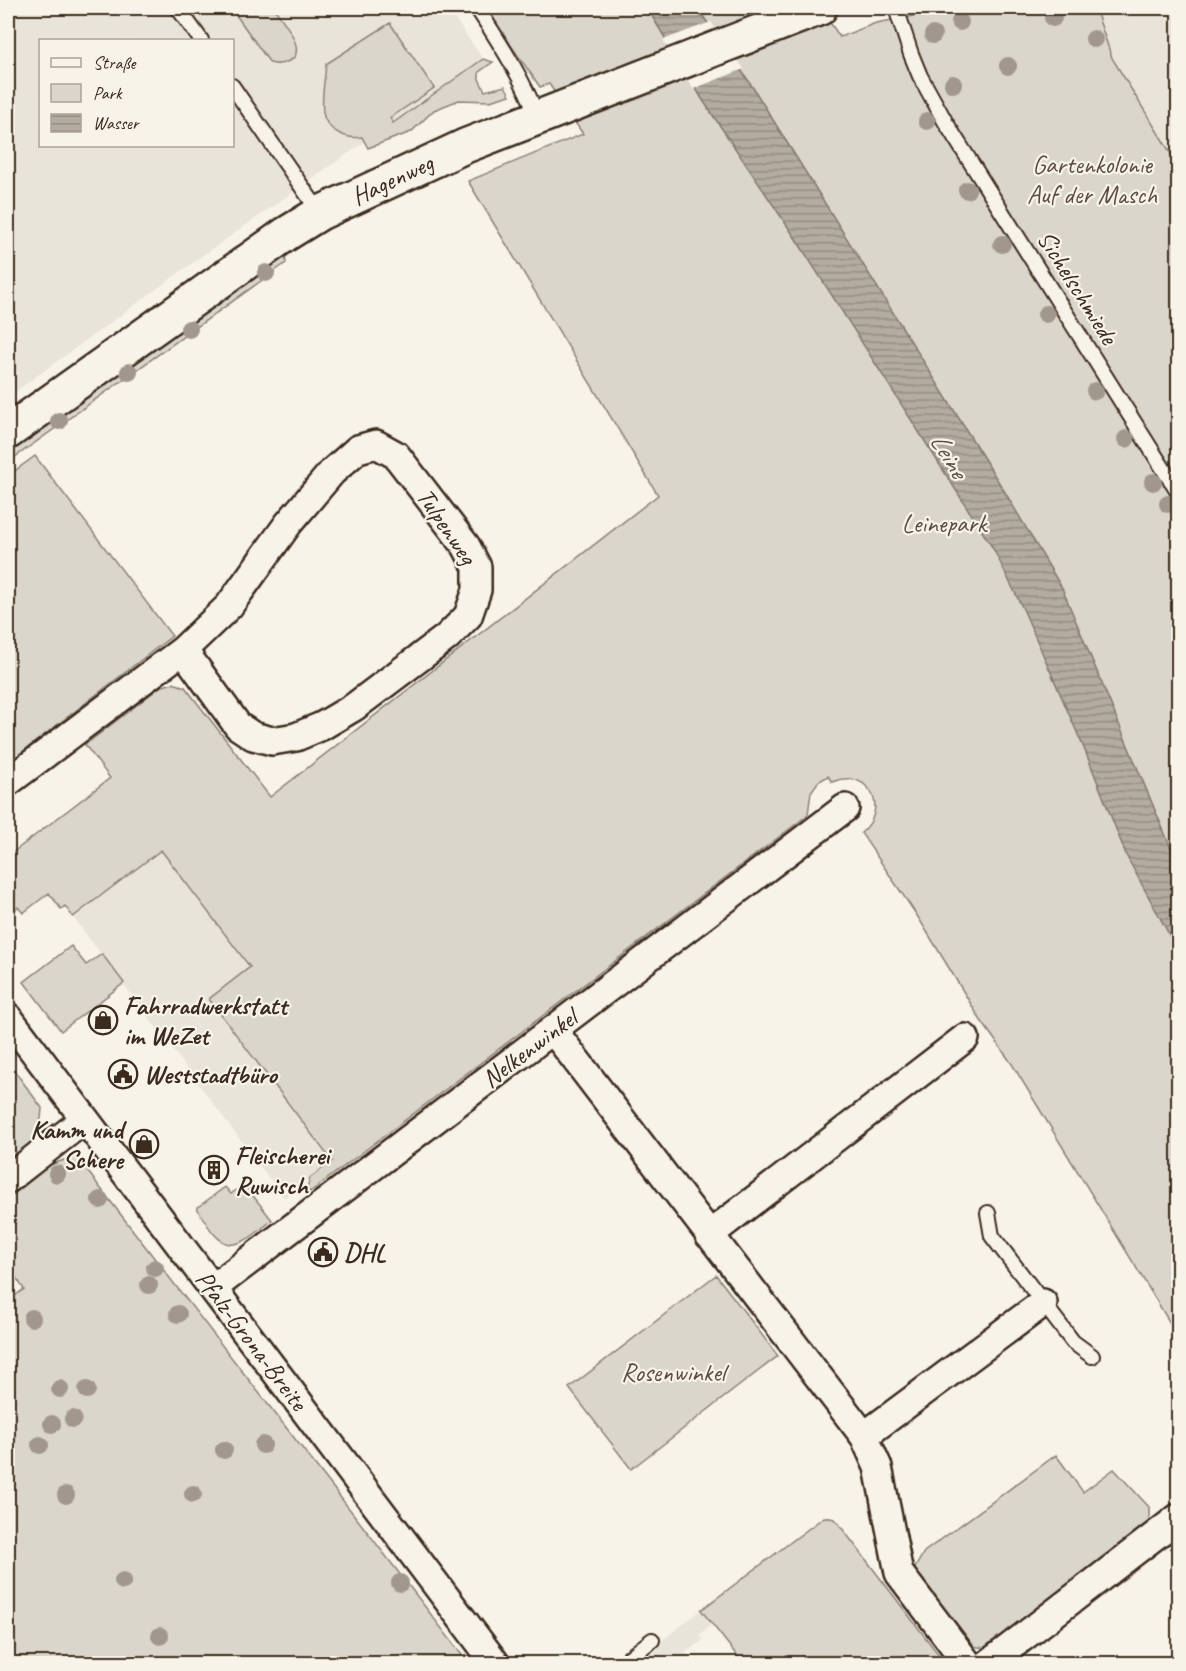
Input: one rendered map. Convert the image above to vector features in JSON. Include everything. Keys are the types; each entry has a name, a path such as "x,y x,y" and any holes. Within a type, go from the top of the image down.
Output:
{"street":[{"name":"Hagenweg","path":"8,432 286,234 320,213 418,166 820,8"},
{"name":"Tulpenweg","path":"8,782 183,650 229,606 288,524 332,472 358,449 376,444 396,455 466,546 477,567 477,590 468,616 447,637 354,707 322,726 296,737 272,741 253,736 238,726 183,650"},
{"name":"Nelkenwinkel","path":"213,1288 845,808"},
{"name":"Pfalz-Grona-Breite","path":"8,1017 496,1664"},
{"path":"553,1030 864,1436 878,1467 899,1573 968,1664"},
{"path":"709,1235 965,1038"},
{"path":"8,1179 85,1119"},
{"path":"864,1436 1042,1303"},
{"path":"988,1664 1179,1518"}],"lane":[{"path":"178,8 200,39"},
{"path":"477,8 544,116"},
{"name":"Sichelschmiede","path":"896,8 920,76 946,123 1179,492"},
{"path":"234,89 320,213"},
{"path":"987,1213 992,1236 1073,1342 1092,1356"},
{"path":"621,1664 652,1640"}],"shaded area":[{"path":"8,8 447,8 483,59 209,251 8,397"},
{"path":"1095,8 1178,8 1178,165 1112,58"},
{"path":"161,850 251,967 209,1000 332,1161 284,1198 73,917"},
{"path":"701,1610 712,1624 699,1635 703,1640 685,1653 693,1663 631,1664"}],"green space":[{"path":"231,8 274,8 292,35 296,50 295,56 284,63 270,63"},
{"path":"485,8 647,8 705,102 750,83 697,8 820,8 840,37 876,23 910,17 932,8 1095,8 1112,58 1178,165 1178,1336 1012,1064 980,1019 918,917 861,833 870,823 874,812 874,802 871,792 856,780 845,779 832,782 828,776 818,782 811,792 808,814 800,821 310,1192 307,1188 310,1178 332,1161 209,999 250,967 161,850 73,917 65,906 61,909 49,893 23,913 18,907 8,916 8,856 110,778 85,745 160,687 173,683 185,687 270,797 658,495 468,181 583,134 549,84 540,87"},
{"path":"390,23 434,88 390,118 393,123 483,59 493,62 479,72 479,79 485,91 505,86 510,95 490,101 459,100 434,110 411,132 368,148 362,137 349,137 332,129 323,112 326,64"},
{"path":"285,256 286,263 8,462 8,454"},
{"path":"35,456 172,636 8,763 8,476"},
{"path":"71,946 86,965 102,954 124,983 61,1031 24,982"},
{"path":"8,1062 42,1108 39,1128 34,1140 8,1161"},
{"path":"76,1156 468,1663 8,1663 8,1301 24,1289 8,1266 8,1199 50,1165"},
{"path":"244,1184 272,1220 247,1239 230,1244 214,1234 197,1208 225,1187 231,1194"},
{"name":"Rosenwinkel","path":"716,1275 778,1356 631,1469 569,1388"},
{"path":"1056,1455 1083,1492 1114,1469 1149,1507 1149,1522 1145,1530 991,1646 985,1648 972,1646 916,1574 915,1568 924,1552"},
{"path":"824,1517 835,1519 945,1663 741,1663 701,1610"}],"water":[{"name":"Leine","path":"647,8 697,8 700,12 750,83 1003,489 1062,588 1178,865 1178,951 1127,857 1086,753 1024,611 994,550 796,239 704,102"}],"pier":[{"path":"711,22 744,69 693,89 663,40"}],"place":[{"name":"Fahrradwerkstatt im WeZet","path":"103,1020"},
{"name":"Weststadtbüro","path":"123,1074"},
{"name":"Kamm und Schere","path":"144,1144"},
{"name":"Fleischerei Ruwisch","path":"214,1170"},
{"name":"DHL","path":"323,1252"}],"park label":[{"name":"Gartenkolonie Auf der Masch","path":"1092,179"},
{"name":"Leinepark","path":"944,523"}]}
